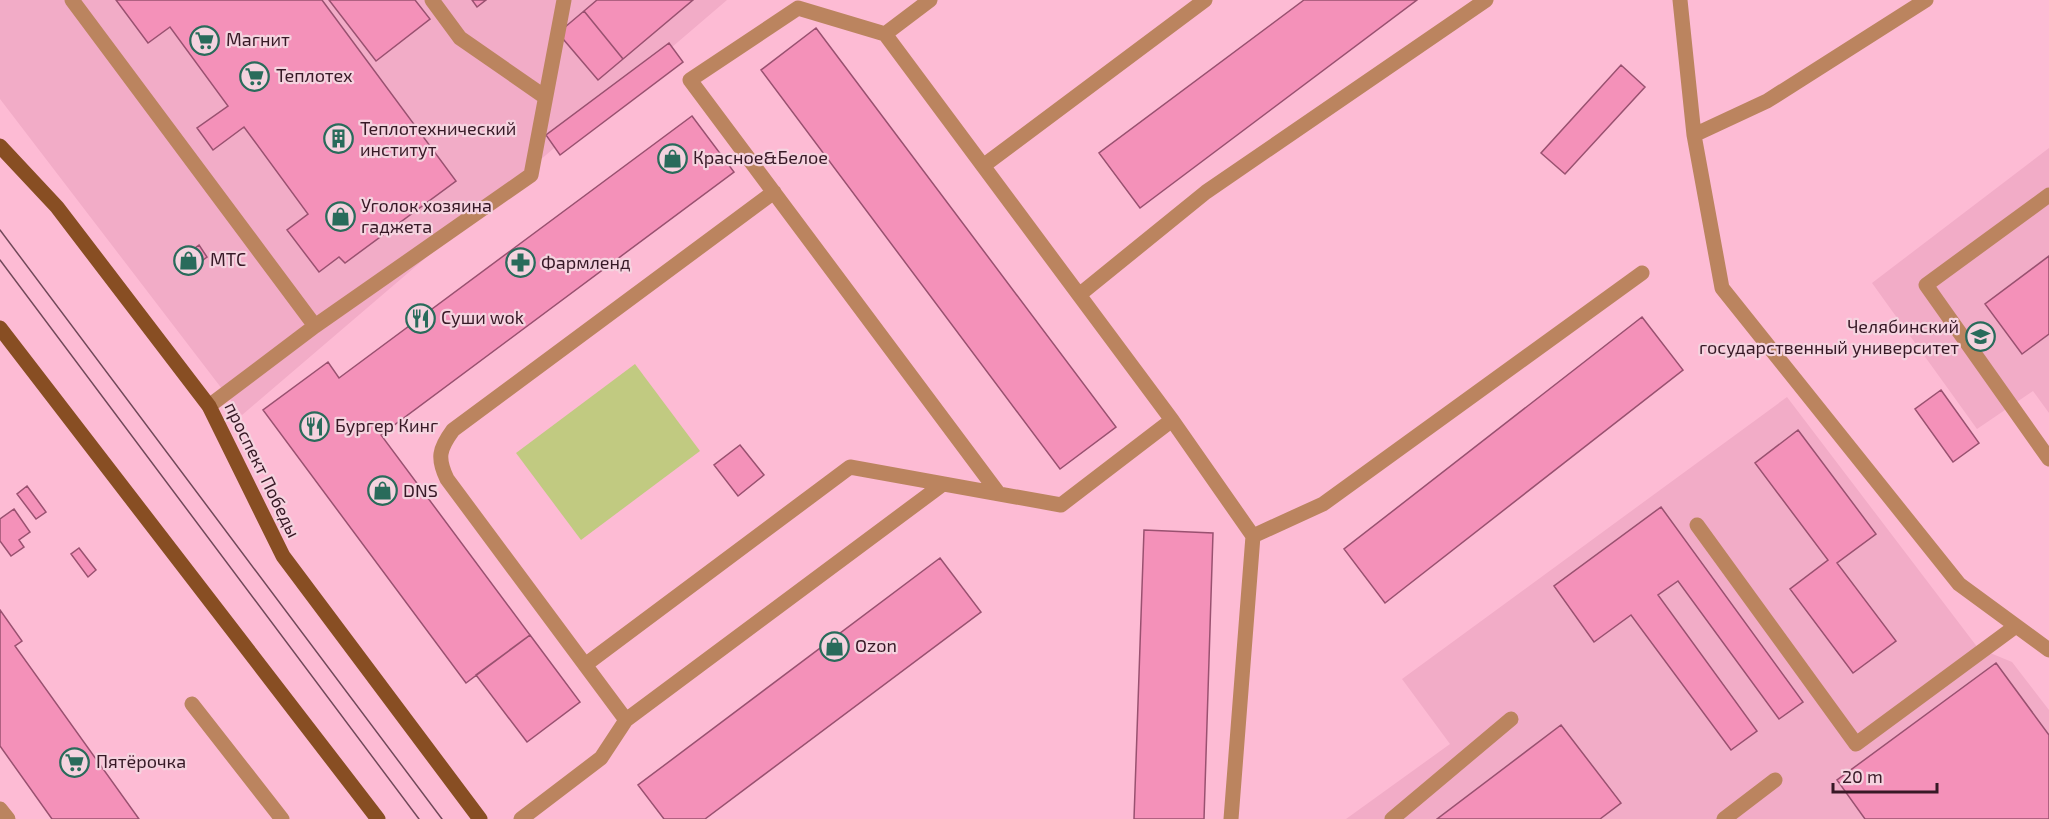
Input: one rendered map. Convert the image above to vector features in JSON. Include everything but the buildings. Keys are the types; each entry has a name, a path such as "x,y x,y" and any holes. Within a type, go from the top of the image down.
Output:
{"main road":[{"name":"проспект Победы","path":"0,146 57,207 209,406 283,556 480,819"},
{"path":"0,328 378,819"}],"street":[{"path":"72,0 315,326"},
{"path":"432,0 460,38 545,97"},
{"path":"209,406 315,326 531,175 564,0"},
{"path":"885,34 930,0"},
{"path":"983,166 1205,0"},
{"path":"1079,295 1206,192 1486,0"},
{"path":"1680,0 1694,135 1722,288 1959,584 2049,650"},
{"path":"1694,135 1767,101 1926,0"},
{"path":"999,494 690,80 798,8 885,34 1172,420 1253,536 1231,819"},
{"path":"626,720 447,479 442,467 443,444 453,430 774,192"},
{"path":"2049,195 1926,285 2049,459"},
{"path":"1253,536 1323,504 1642,273"},
{"path":"585,666 850,467 1061,505 1172,420"},
{"path":"521,819 601,758 626,720 943,484"},
{"path":"1697,525 1856,744 2016,626"},
{"path":"192,704 282,819"},
{"path":"1392,819 1511,719"},
{"path":"1724,819 1775,780"},
{"path":"0,809 8,819"}],"shaded area":[{"path":"0,0 727,0 242,415 0,99"},
{"name":"Челябинский государственный университет","path":"2049,148 2049,413 2033,391 1977,429 1872,283"},
{"path":"1787,397 1978,648 2012,662 2049,710 2049,819 1346,819 1450,744 1402,679"}],"green space":[{"path":"635,364 700,451 581,540 516,453"}],"tram line":[{"path":"0,230 442,819"},
{"path":"0,260 419,819"}],"place":[{"name":"Магнит","path":"205,40"},
{"name":"Теплотех","path":"255,76"},
{"name":"Теплотехнический институт","path":"339,139"},
{"name":"Красное&Белое","path":"672,158"},
{"name":"Уголок хозяина гаджета","path":"340,216"},
{"name":"МТС","path":"189,260"},
{"name":"Фармленд","path":"520,263"},
{"name":"Суши wok","path":"420,318"},
{"name":"Челябинский государственный университет","path":"1980,337"},
{"name":"Бургер Кинг","path":"314,426"},
{"name":"DNS","path":"382,491"},
{"name":"Ozon","path":"834,646"},
{"name":"Пятёрочка","path":"75,762"}]}
